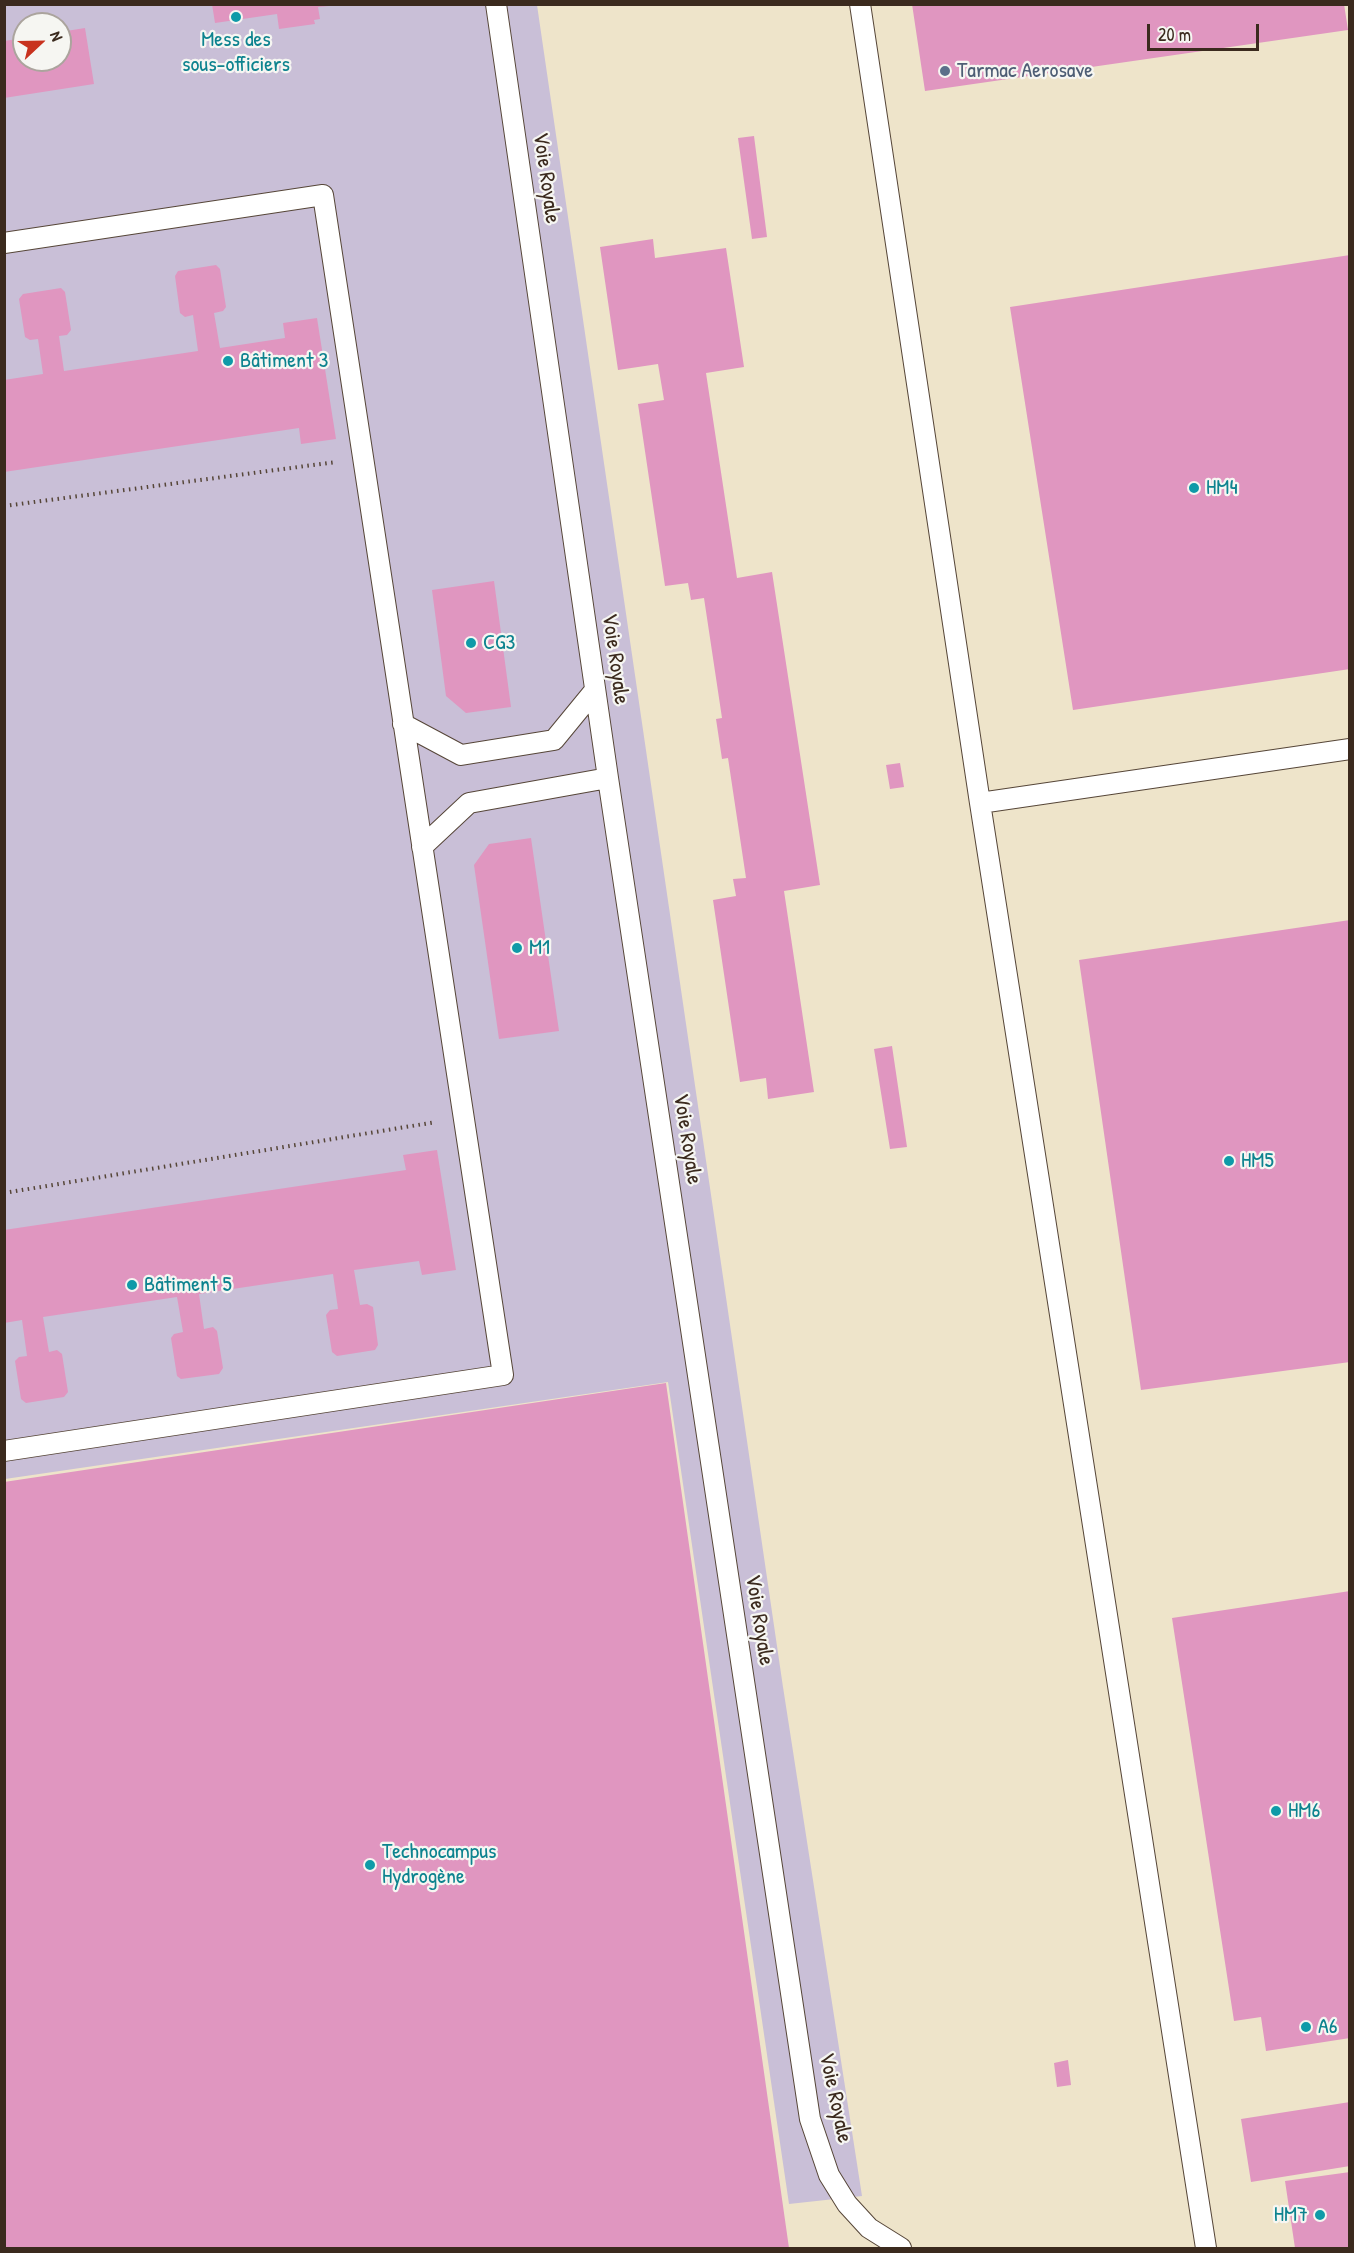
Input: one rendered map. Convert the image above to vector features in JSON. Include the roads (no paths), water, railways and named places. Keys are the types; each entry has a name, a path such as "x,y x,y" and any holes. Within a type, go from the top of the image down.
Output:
{"lane":[{"name":"Voie Royale","path":"496,4 595,690 810,2119 829,2175 847,2204 869,2228 901,2248"},
{"path":"861,4 980,803 1206,2248"},
{"path":"4,243 323,195 503,1375 4,1451"},
{"path":"404,724 460,755 554,740 595,690"},
{"path":"980,803 1350,749"},
{"path":"422,847 469,803 608,777"}],"place":[{"name":"Mess des sous-officiers","path":"236,17"},
{"name":"Tarmac Aerosave","path":"945,71"},
{"name":"Bâtiment 3","path":"228,361"},
{"name":"HM4","path":"1194,488"},
{"name":"CG3","path":"471,643"},
{"name":"M1","path":"517,948"},
{"name":"HM5","path":"1229,1161"},
{"name":"Bâtiment 5","path":"132,1285"},
{"name":"HM6","path":"1276,1811"},
{"name":"Technocampus Hydrogène","path":"370,1865"},
{"name":"A6","path":"1306,2027"},
{"name":"HM7","path":"1320,2215"}]}
